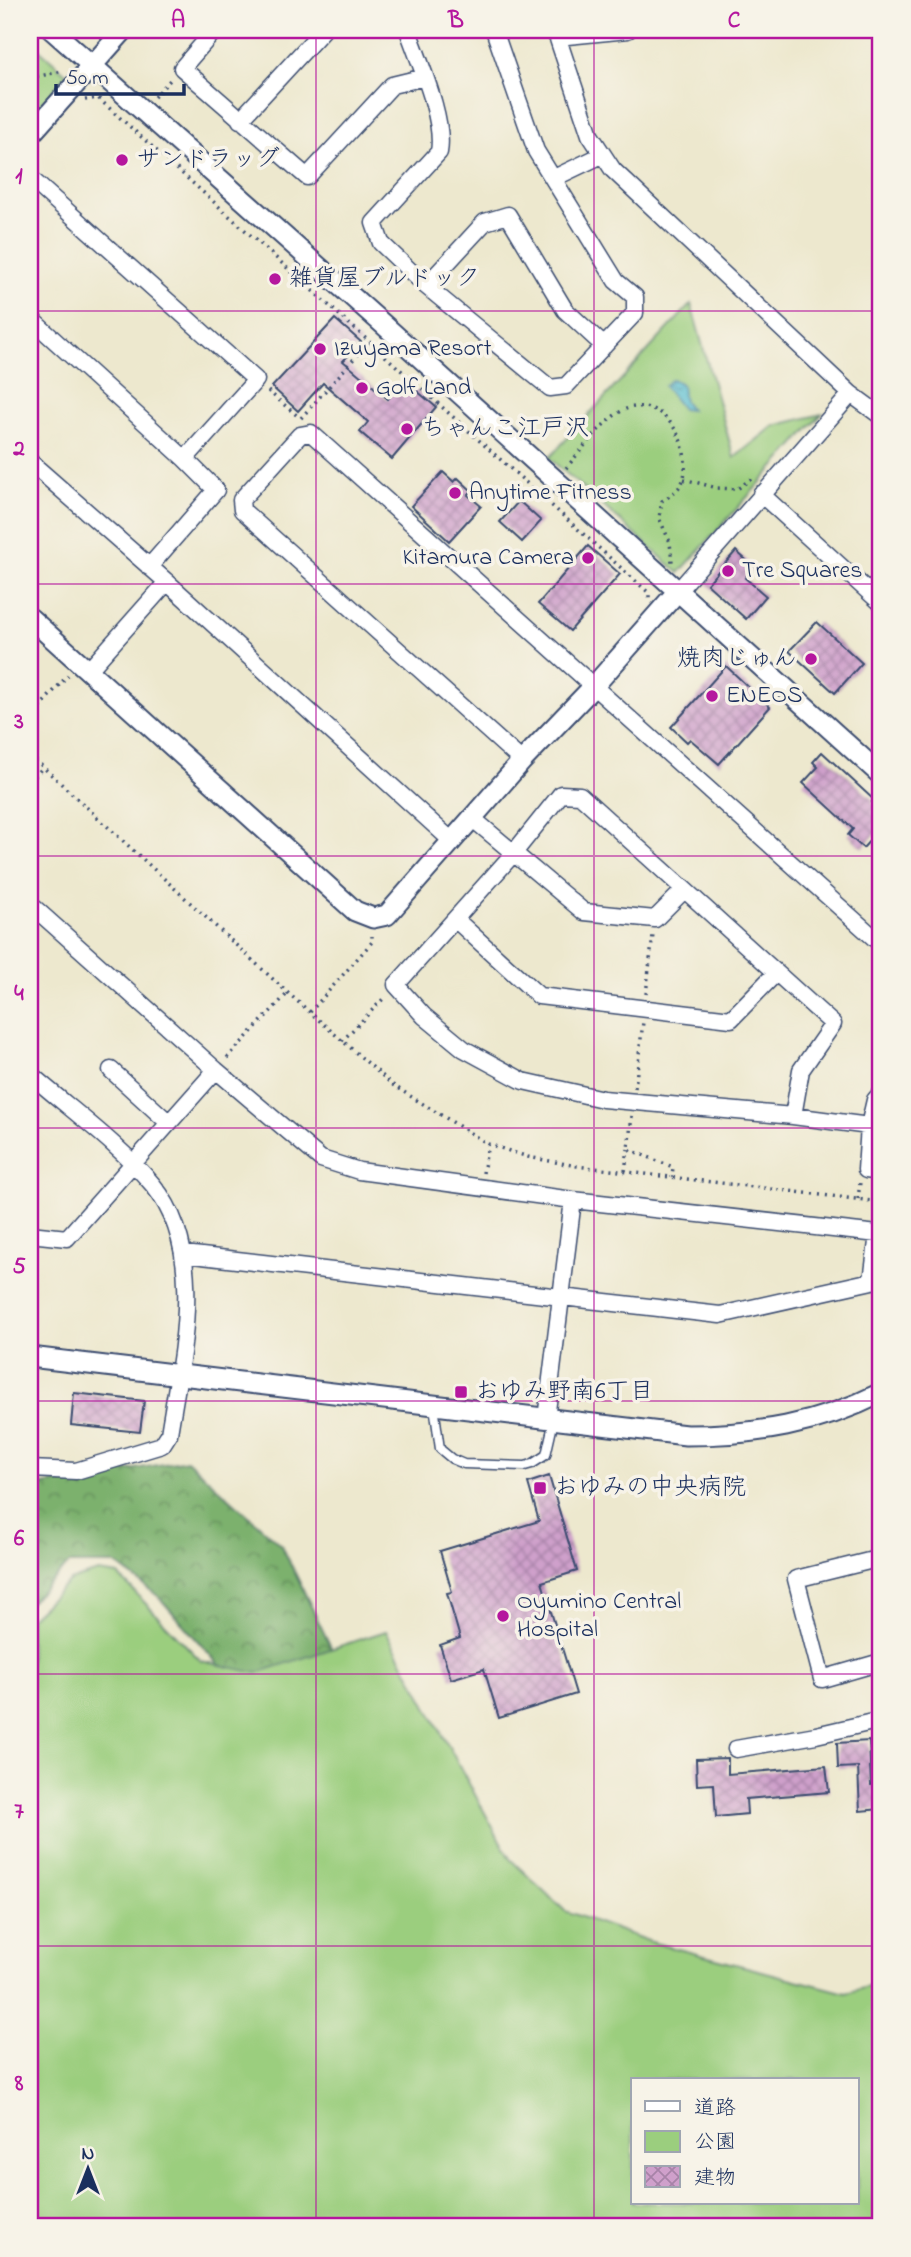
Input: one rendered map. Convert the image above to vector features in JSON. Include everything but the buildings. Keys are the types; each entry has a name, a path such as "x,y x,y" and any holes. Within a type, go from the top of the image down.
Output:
{"street":[{"path":"52,30 555,480 663,588 881,775"},
{"path":"30,135 124,30"},
{"path":"215,30 181,68 307,177 392,85 425,77"},
{"path":"240,120 323,30"},
{"path":"408,30 425,77 442,139 439,152 374,223 381,243 426,286 550,388 566,386 635,313 635,297 616,281 536,151 494,30"},
{"path":"628,30 556,33 590,135 602,155 613,170 851,394 881,416"},
{"path":"554,178 602,155"},
{"path":"30,178 256,380 185,458"},
{"path":"426,286 485,222 508,215 565,310 604,346"},
{"path":"30,318 185,458 216,490 149,567"},
{"path":"30,618 355,911 373,918 387,915 522,761 594,685 663,588 766,488 851,394"},
{"path":"522,761 242,510 241,500 300,435 312,433 881,944"},
{"path":"30,461 452,841"},
{"path":"766,488 881,603"},
{"path":"89,670 167,582"},
{"path":"793,1116 801,1070 833,1024 580,795 561,794 513,854 396,985 424,1016 464,1049 523,1080 603,1099 793,1116 869,1126"},
{"path":"472,818 584,912 655,919 684,890"},
{"path":"30,904 216,1070 321,1159 359,1171 481,1188 878,1234 872,1281 720,1315 184,1254"},
{"path":"455,919 539,996 731,1019 775,974"},
{"path":"111,1070 169,1122"},
{"path":"30,1234 67,1238 216,1070"},
{"path":"30,1074 132,1163 155,1188 176,1227 184,1254 187,1282 169,1434 162,1445 76,1471 30,1469"},
{"path":"881,1093 875,1100 869,1126 866,1170 881,1172"},
{"path":"550,1420 573,1200"},
{"path":"30,1357 686,1435 732,1435 774,1430 852,1408 881,1393"},
{"path":"881,1558 796,1579 822,1679 881,1662"},
{"path":"736,1749 881,1720"}],"lane":[{"path":"434,1404 440,1449 452,1459 464,1464 532,1464 546,1455 550,1420"}],"path":[{"path":"151,100 181,68"},
{"path":"78,102 98,98 663,588"},
{"path":"256,380 300,418"},
{"path":"555,480 612,417 628,408 645,407 666,416 676,429 683,453 684,479 673,494 662,501 659,517 670,542 672,562 663,588 650,604"},
{"path":"684,479 717,488 737,489 760,473 766,488"},
{"path":"30,755 288,993 394,1086 488,1144 528,1157 625,1172 881,1202"},
{"path":"30,782 43,767"},
{"path":"310,1012 372,942 373,918"},
{"path":"625,1172 655,919"},
{"path":"342,1041 396,985"},
{"path":"216,1070 288,993"},
{"path":"481,1188 488,1144"},
{"path":"628,1149 673,1167 672,1177"}],"green space":[{"path":"30,41 67,74 30,118"},
{"path":"691,304 734,458 774,426 822,414 679,573 549,458"},
{"path":"187,1460 282,1546 355,1697 540,1962 852,2078 611,2062 631,2203 507,2227 220,1666 158,1596 116,1564 69,1564 30,1602 30,1487"},
{"path":"98,1572 118,1575 201,1661 257,1673 386,1631 510,1859 565,1911 651,1942 846,1993 881,1983 881,2227 30,2227 30,1618 70,1581"}],"water":[{"path":"672,379 682,386 684,401 691,410 682,409 664,386"}],"place":[{"name":"サンドラッグ","path":"122,160"},
{"name":"雑貨屋ブルドック","path":"275,279"},
{"name":"Izuyama Resort","path":"320,349"},
{"name":"Golf Land","path":"362,388"},
{"name":"ちゃんこ江戸沢","path":"407,429"},
{"name":"Anytime Fitness","path":"455,493"},
{"name":"Kitamura Camera","path":"588,558"},
{"name":"Tre Squares","path":"728,571"},
{"name":"焼肉じゅん","path":"811,659"},
{"name":"ENEOS","path":"712,696"},
{"name":"おゆみ野南6丁目","path":"461,1392"},
{"name":"おゆみの中央病院","path":"540,1488"},
{"name":"Oyumino Central Hospital","path":"503,1616"}]}
